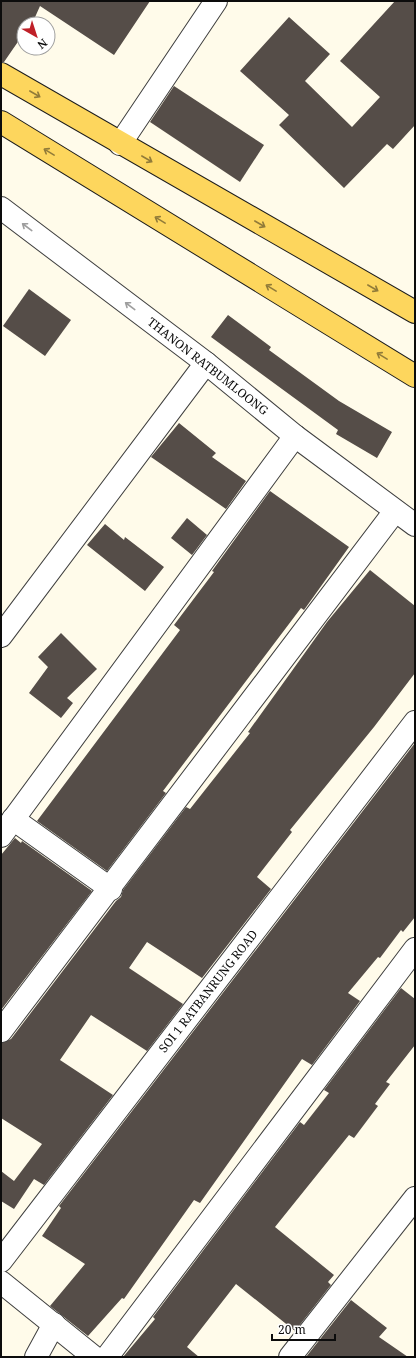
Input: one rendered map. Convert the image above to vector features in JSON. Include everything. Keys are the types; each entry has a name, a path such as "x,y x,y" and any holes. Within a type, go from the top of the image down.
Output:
{"main road":[{"path":"1,74 120,144 415,312"},
{"path":"1,122 415,376"}],"street":[{"path":"120,144 216,1"},
{"name":"THANON RATBUMLOONG","path":"1,208 206,363 295,436 415,525"},
{"path":"1,636 206,363"},
{"path":"111,889 7,828 295,436"},
{"path":"1,1032 111,889 395,511"},
{"name":"SOI 1 RATBANRUNG ROAD","path":"1,1261 415,722"},
{"path":"107,1357 415,949"},
{"path":"290,1357 415,1198"},
{"path":"1,1282 94,1357"},
{"path":"36,1357 54,1324"}],"building":[{"path":"1,1 150,1 114,55 40,6 36,16 16,16 16,45 4,62 1,62"},
{"path":"395,1 415,1 415,125 393,149 387,144 344,188 279,125 289,115 240,71 289,17 330,54 305,81 352,127 380,97 340,61"},
{"path":"174,86 264,145 240,182 150,122"},
{"path":"29,289 71,320 45,356 3,326"},
{"path":"228,315 271,347 269,350 339,401 392,432 377,458 336,434 338,430 211,337"},
{"path":"179,423 216,453 212,457 246,481 226,509 151,457"},
{"path":"270,491 349,547 304,610 301,608 163,791 166,793 107,871 37,821 180,630 174,625 214,572 212,571"},
{"path":"187,518 207,535 192,555 171,538"},
{"path":"105,524 124,540 125,537 164,567 145,591 87,545"},
{"path":"370,570 415,606 415,673 374,727 290,830 292,832 257,877 271,889 202,978 147,942 129,968 183,1004 147,1051 91,1015 60,1060 113,1095 44,1185 34,1179 14,1209 1,1201 1,1171 14,1181 42,1144 1,1118 1,1043 11,1039 116,901 121,897 123,890 186,807 190,809 250,733 248,732 327,622"},
{"path":"61,633 97,669 67,698 73,703 61,718 29,693 48,667 38,657"},
{"path":"415,743 415,917 403,932 401,930 380,958 378,957 348,993 360,1001 312,1065 302,1059 200,1203 194,1200 124,1299 122,1298 88,1336 50,1306 85,1264 42,1236 61,1208 59,1206"},
{"path":"15,838 21,843 22,841 92,891 1,1010 1,855"},
{"path":"401,988 415,999 415,1045 386,1082 390,1084 375,1104 378,1106 354,1138 349,1135 275,1227 334,1275 328,1282 331,1285 295,1331 236,1284 187,1347 199,1357 123,1357 155,1319 153,1317 300,1122 304,1125 329,1093 324,1090"},
{"path":"351,1300 387,1328 379,1337 408,1357 306,1357"}]}
